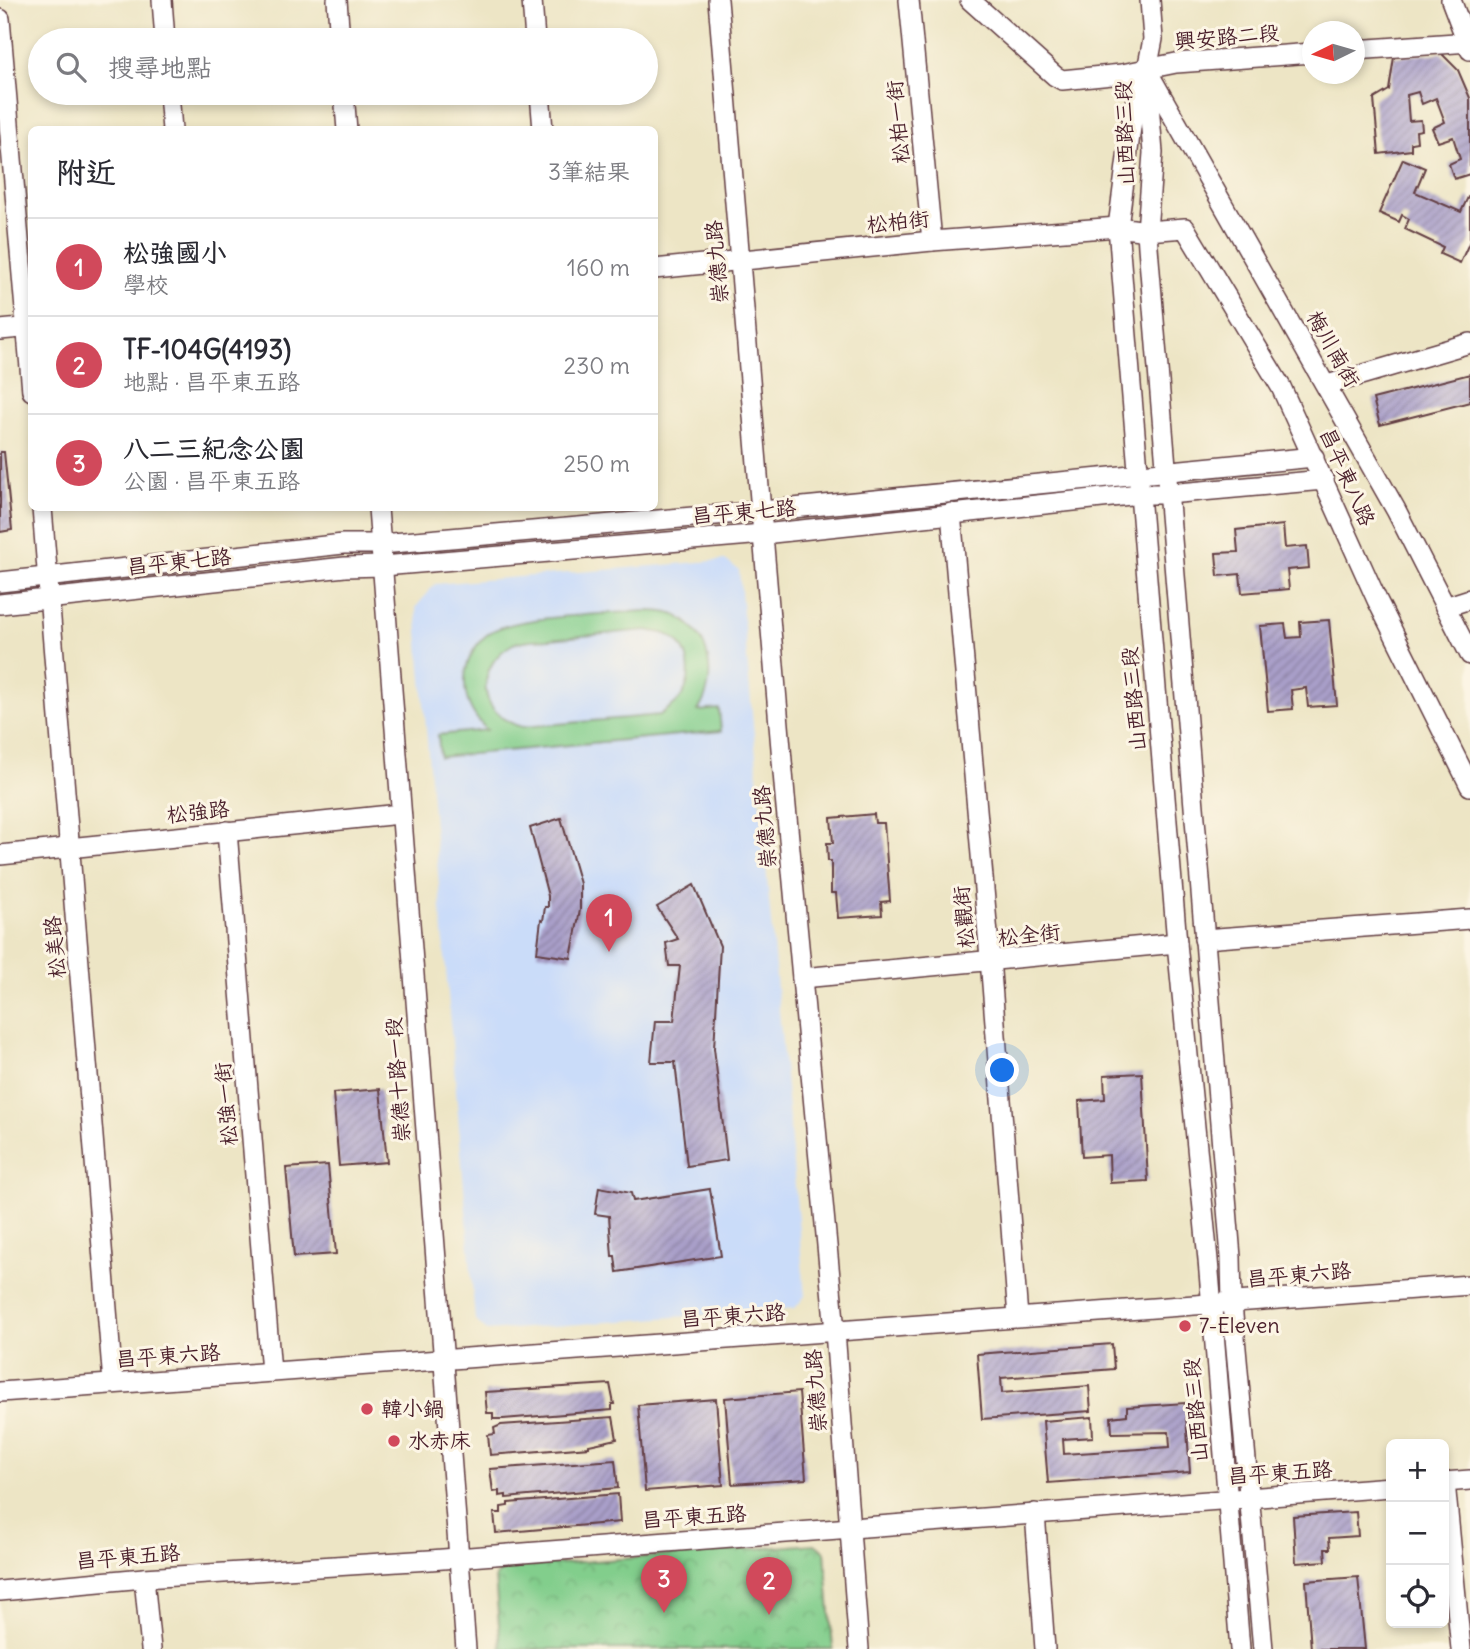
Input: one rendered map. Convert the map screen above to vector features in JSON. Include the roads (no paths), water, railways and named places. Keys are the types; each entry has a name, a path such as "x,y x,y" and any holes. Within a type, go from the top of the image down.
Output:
{"street":[{"path":"162,0 164,28"},
{"path":"337,0 339,28"},
{"path":"532,0 534,28"},
{"name":"崇德九路","path":"718,0 835,1331 859,1649"},
{"name":"松柏一街","path":"909,0 932,241"},
{"path":"970,0 1062,80 1147,70 1153,39 1150,0"},
{"path":"1365,50 1469,45 1451,0"},
{"path":"0,19 28,316"},
{"name":"興安路二段","path":"1147,70 1176,63 1302,55"},
{"name":"山西路三段","path":"1147,70 1133,113 1118,227 1177,943 1240,1649"},
{"name":"山西路三段","path":"1147,70 1153,153 1147,231 1231,1257 1232,1304 1263,1649"},
{"name":"梅川南街","path":"1147,70 1327,385 1396,510 1470,655"},
{"path":"170,105 172,126"},
{"path":"345,105 347,126"},
{"path":"541,105 543,126"},
{"name":"松柏街","path":"658,269 932,241 1118,227 1147,231"},
{"name":"昌平東八路","path":"1147,231 1185,228 1281,387 1377,600 1470,786"},
{"path":"0,330 28,327"},
{"path":"1327,385 1470,343"},
{"name":"昌平東七路","path":"0,582 343,544 381,544 762,510 1314,457"},
{"name":"昌平東七路","path":"0,604 345,567 763,534 1140,494 1168,494 1324,480"},
{"name":"松美路","path":"42,511 113,1383"},
{"name":"崇德十路一段","path":"378,511 466,1649"},
{"name":"松觀街","path":"951,513 1018,1317"},
{"path":"1445,607 1470,599"},
{"name":"松強路","path":"0,855 400,814"},
{"name":"松強一街","path":"227,831 271,1372"},
{"path":"1204,939 1470,919"},
{"name":"松全街","path":"802,978 1177,943"},
{"name":"昌平東六路","path":"0,1392 1470,1285"},
{"path":"1449,1482 1470,1480"},
{"name":"昌平東五路","path":"0,1591 144,1578 458,1558 1386,1487"},
{"path":"1446,1502 1461,1649"},
{"path":"1035,1513 1045,1649"},
{"path":"144,1578 150,1649"}],"place":[{"name":"松強國小","path":"609,952"},
{"name":"7-Eleven","path":"1185,1326"},
{"name":"韓小鍋","path":"367,1409"},
{"name":"水赤床","path":"394,1441"},
{"name":"八二三紀念公園","path":"664,1613"},
{"name":"TF-104G(4193)","path":"769,1615"}]}
